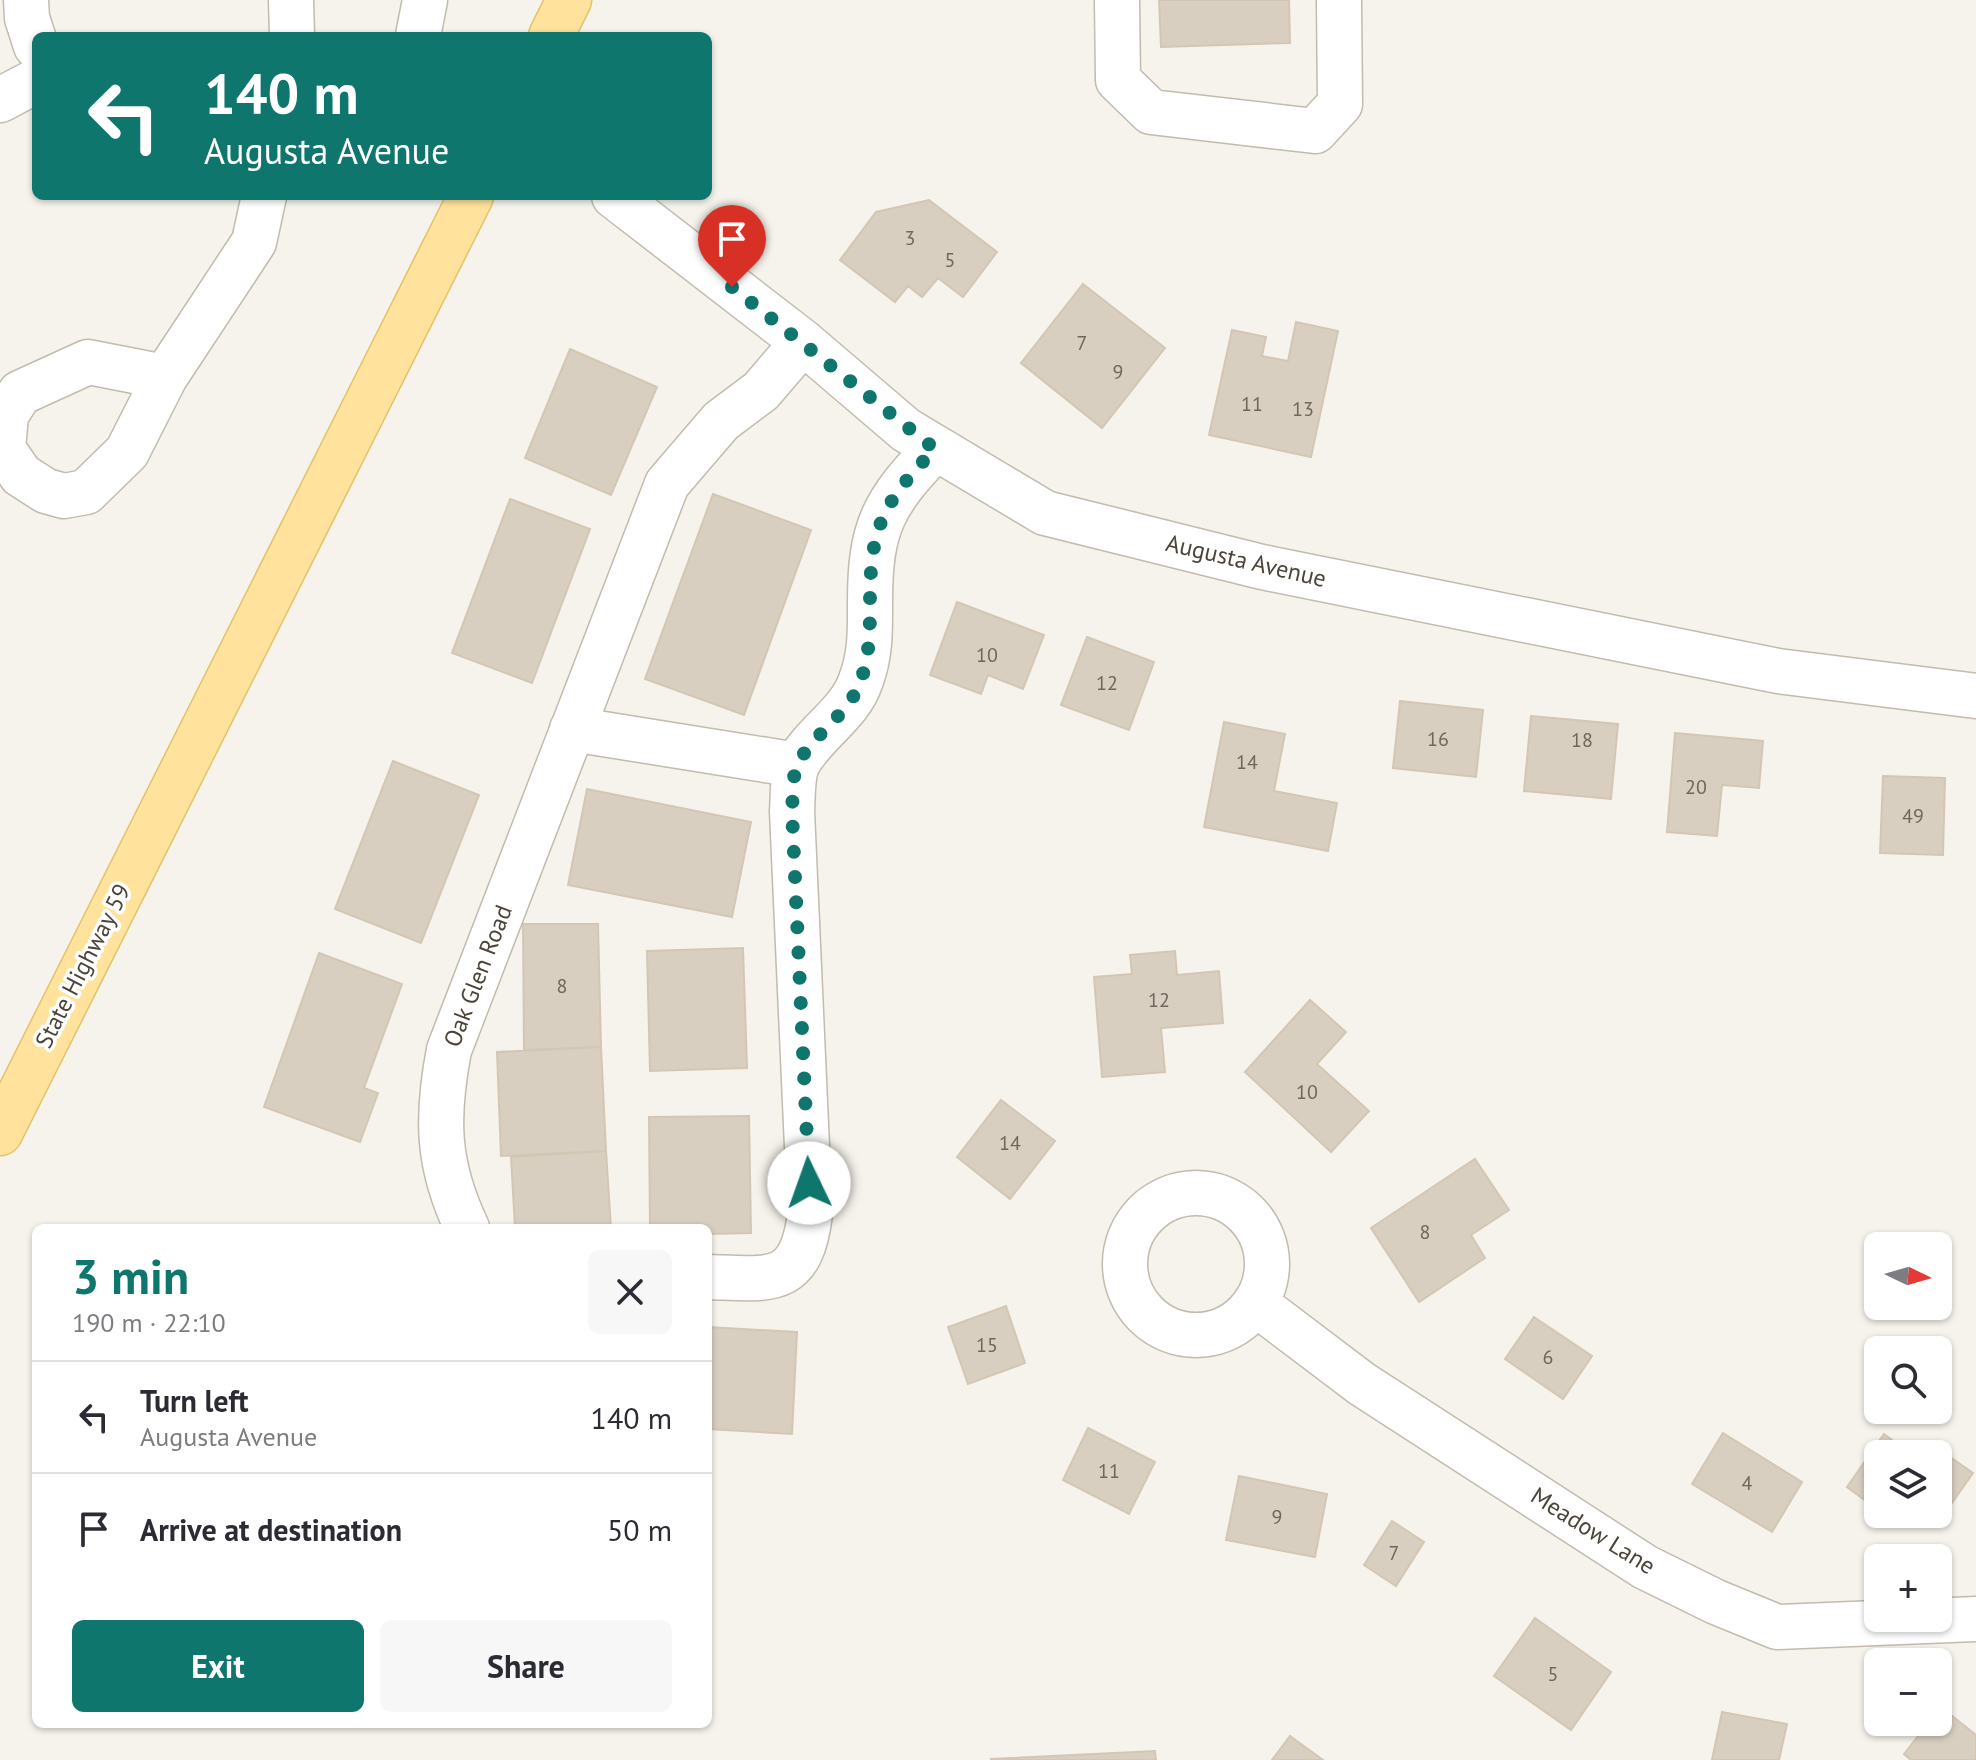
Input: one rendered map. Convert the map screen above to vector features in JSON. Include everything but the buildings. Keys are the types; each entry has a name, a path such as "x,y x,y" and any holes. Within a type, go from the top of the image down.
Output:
{"main road":[{"path":"553,32 569,0"},
{"name":"State Highway 59","path":"0,1133 469,200"}],"street":[{"path":"26,0 32,34"},
{"path":"291,0 292,32"},
{"path":"419,32 425,0"},
{"path":"1117,0 1118,80 1151,112 1315,131 1340,104 1339,0"},
{"path":"0,100 32,83"},
{"path":"165,377 254,242 263,200"},
{"name":"Augusta Avenue","path":"619,200 803,342 906,430 1045,513 1262,567 1778,671 1976,696"},
{"name":"Oak Glen Road","path":"465,1224 453,1197 440,1148 440,1097 449,1050 667,484 721,421 777,375 803,342"},
{"path":"712,1277 776,1276 799,1260 806,1242 810,1214 792,811 797,765 844,711 861,682 870,646 870,559 880,521 897,488 935,449"},
{"path":"572,729 797,765"},
{"name":"Meadow Lane","path":"1255,1303 1362,1384 1645,1567 1716,1602 1777,1627 1976,1619"}],"route":[{"path":"732,287 803,342 906,430 935,449 897,488 880,521 870,559 870,646 861,682 844,711 814,741 797,765 792,811 809,1183"}]}
